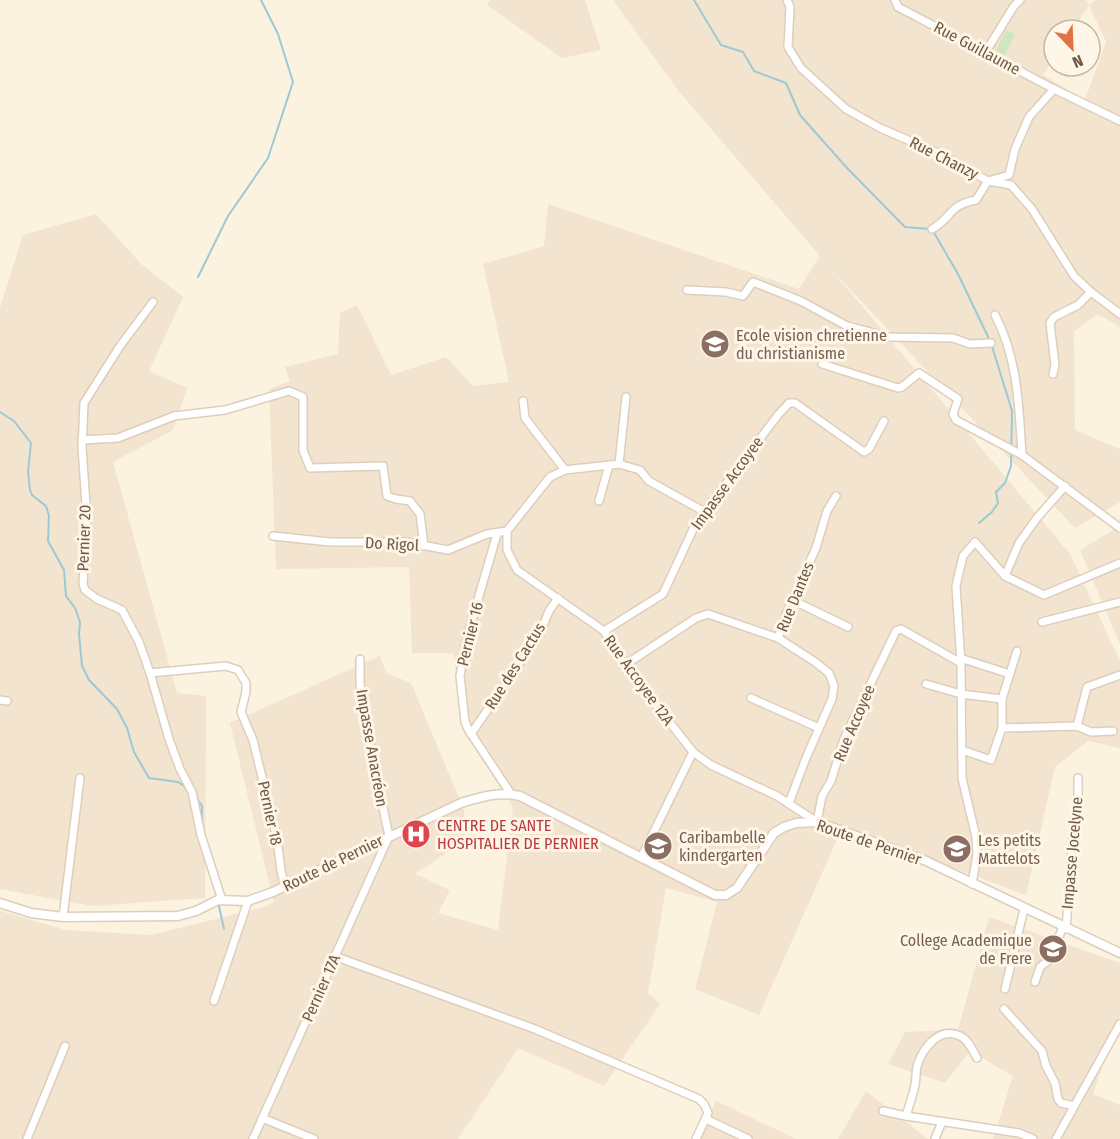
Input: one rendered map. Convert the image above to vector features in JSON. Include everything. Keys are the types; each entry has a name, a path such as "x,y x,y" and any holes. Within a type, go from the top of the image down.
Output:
{"street":[{"name":"Rue Chanzy","path":"787,0 790,7 788,47 801,68 846,109 880,128 938,153 988,181 1011,185 1032,208 1074,276 1120,314"},
{"path":"986,53 1014,6 1020,0"},
{"name":"Rue Guillaume","path":"897,4 1054,89 1120,121"},
{"path":"932,229 939,225 951,209 965,202 976,200 988,181 1009,175 1015,148 1029,117 1054,89"},
{"path":"687,290 726,292 743,296 753,282 801,301 847,326 889,337 952,338 970,344 991,343"},
{"path":"1053,374 1055,365 1050,323 1054,317 1078,304 1091,292"},
{"name":"Pernier 20","path":"153,302 126,338 84,403 82,440 87,518 83,584 85,590 97,599 122,610 139,642 169,739 180,769 192,792 201,835 222,900"},
{"path":"995,315 1014,371 1018,393 1022,455"},
{"path":"822,364 898,388 919,373 958,399 953,414 956,420 1022,455 1120,528"},
{"path":"82,440 118,438 174,416 225,410 289,391 303,397 303,450 310,468 382,466 387,496 410,501 420,514 424,546"},
{"path":"620,464 626,397"},
{"path":"524,401 525,418 565,470"},
{"name":"Impasse Accoyee","path":"604,631 663,594 696,523 777,415 789,403 795,403 864,452 867,452 884,421"},
{"path":"507,531 550,477 565,470 609,465 620,464 640,470 649,482 705,512"},
{"path":"599,501 609,465"},
{"path":"1005,576 1020,543 1037,518 1065,486"},
{"name":"Rue Dantes","path":"625,665 696,618 708,614 778,638 792,600 816,548 827,512 836,496"},
{"name":"Do Rigol","path":"273,536 330,542 406,542 448,550 487,534 507,531"},
{"name":"Rue Accoyee 12A","path":"507,531 507,550 517,570 604,631 625,665 693,752 711,765 789,803 817,822"},
{"name":"Pernier 16","path":"497,534 467,638 460,676 465,722 511,794"},
{"path":"972,884 977,854 976,837 963,787 956,586 963,556 975,542 1005,576 1044,595 1120,563"},
{"name":"Rue des Cactus","path":"471,734 540,633 549,611 558,598"},
{"path":"792,600 848,627"},
{"path":"1042,622 1120,602"},
{"name":"Rue Accoyee","path":"817,822 822,796 831,781 844,739 896,631 901,629 960,661"},
{"path":"778,638 829,673 834,686 789,803"},
{"path":"962,750 991,760 1002,728 1002,699 1017,651"},
{"name":"Impasse Anacréon","path":"360,659 364,718 388,836"},
{"path":"960,661 1011,674"},
{"name":"Pernier 18","path":"150,673 214,666 234,667 238,670 246,683 241,712 253,740 277,838 285,886"},
{"path":"1077,726 1087,687 1120,675"},
{"path":"926,684 961,694 1002,699"},
{"path":"751,698 819,728"},
{"path":"1002,728 1077,726 1091,732 1113,731"},
{"path":"641,858 693,752"},
{"path":"63,917 80,778"},
{"name":"Impasse Jocelyne","path":"1035,982 1040,967 1049,960 1064,928 1078,778"},
{"name":"Route de Pernier","path":"0,903 31,913 63,917 189,914 218,900 248,901 285,886 460,802 486,795 511,794 561,816 697,888 715,895 726,895 741,883 774,834 796,823 817,822 924,860 1120,953"},
{"name":"Pernier 17A","path":"253,1139 388,836"},
{"path":"214,1001 248,901"},
{"path":"1005,989 1024,909"},
{"path":"334,956 535,1029 699,1099 708,1113 696,1139"},
{"path":"1004,1009 1042,1051 1046,1066 1055,1083 1058,1099 1061,1103 1074,1106"},
{"path":"1056,1139 1120,1024"},
{"path":"906,1116 915,1086 917,1067 927,1047 935,1038 947,1033 961,1036 967,1041 977,1058"},
{"path":"27,1139 65,1046"},
{"path":"883,1111 1019,1133 1033,1139"},
{"path":"262,1118 314,1139"},
{"path":"706,1119 748,1139"},
{"path":"934,1139 942,1122"}],"shaded area":[{"path":"490,0 585,0 601,50 562,58 487,5"},
{"path":"613,0 1086,0 1089,5 1096,0 1120,0 1120,327 1098,314 1074,331 1075,430 1120,449 1120,502 1075,528 830,268 1070,554 1120,661 1120,748 1088,741 1055,767 1026,895 843,826 759,1015 695,989 717,902 666,888 648,993 660,1004 604,1086 518,1048 458,1139 0,1139 0,911 66,930 151,935 264,907 274,902 230,723 380,656 386,673 411,683 464,810 464,841 415,874 450,890 438,913 498,930 513,807 464,733 453,653 412,653 409,567 276,569 269,389 290,381 285,367 338,354 340,313 357,305 391,375 446,357 473,386 509,382 483,264 544,246 548,204 799,289 820,256 677,89"},
{"path":"96,214 141,264 183,297 149,371 187,388 173,430 113,462 177,693 206,696 205,898 92,906 0,889 0,308 23,235"},
{"path":"1120,524 1120,644 1080,550"},
{"path":"989,917 1120,963 1120,1016 1093,1094 1120,1105 1120,1139 993,1139 1013,1076 970,1051 945,1083 888,1064 905,1032 958,1030"},
{"path":"866,1091 928,1139 838,1139"},
{"path":"716,1101 796,1139 697,1139"}],"green space":[{"path":"1006,30 1015,34 1005,55 996,51"}],"waterway":[{"path":"198,277 228,216 268,158 293,82 278,34 261,0"},
{"path":"694,0 721,45 743,52 754,71 786,83 800,115 847,168 905,227 929,229"},
{"path":"933,231 958,274 991,343 1012,411 1011,466 1005,483 996,492 998,503 992,512 979,523"},
{"path":"0,412 14,421 31,443 28,472 30,490 32,495 46,506 49,516 48,541 64,570 66,596 75,608 80,622 82,666 89,680 117,709 127,728 134,752 149,778 178,782 187,788"},
{"path":"195,796 202,806 202,824"},
{"path":"201,845 217,897"},
{"path":"218,902 224,929"}],"place":[{"name":"Ecole vision chretienne du christianisme","path":"715,344"},
{"name":"CENTRE DE SANTE HOSPITALIER DE PERNIER","path":"416,834"},
{"name":"Caribambelle kindergarten","path":"658,846"},
{"name":"Les petits Mattelots","path":"957,849"},
{"name":"College Academique de Frere","path":"1053,949"}]}
